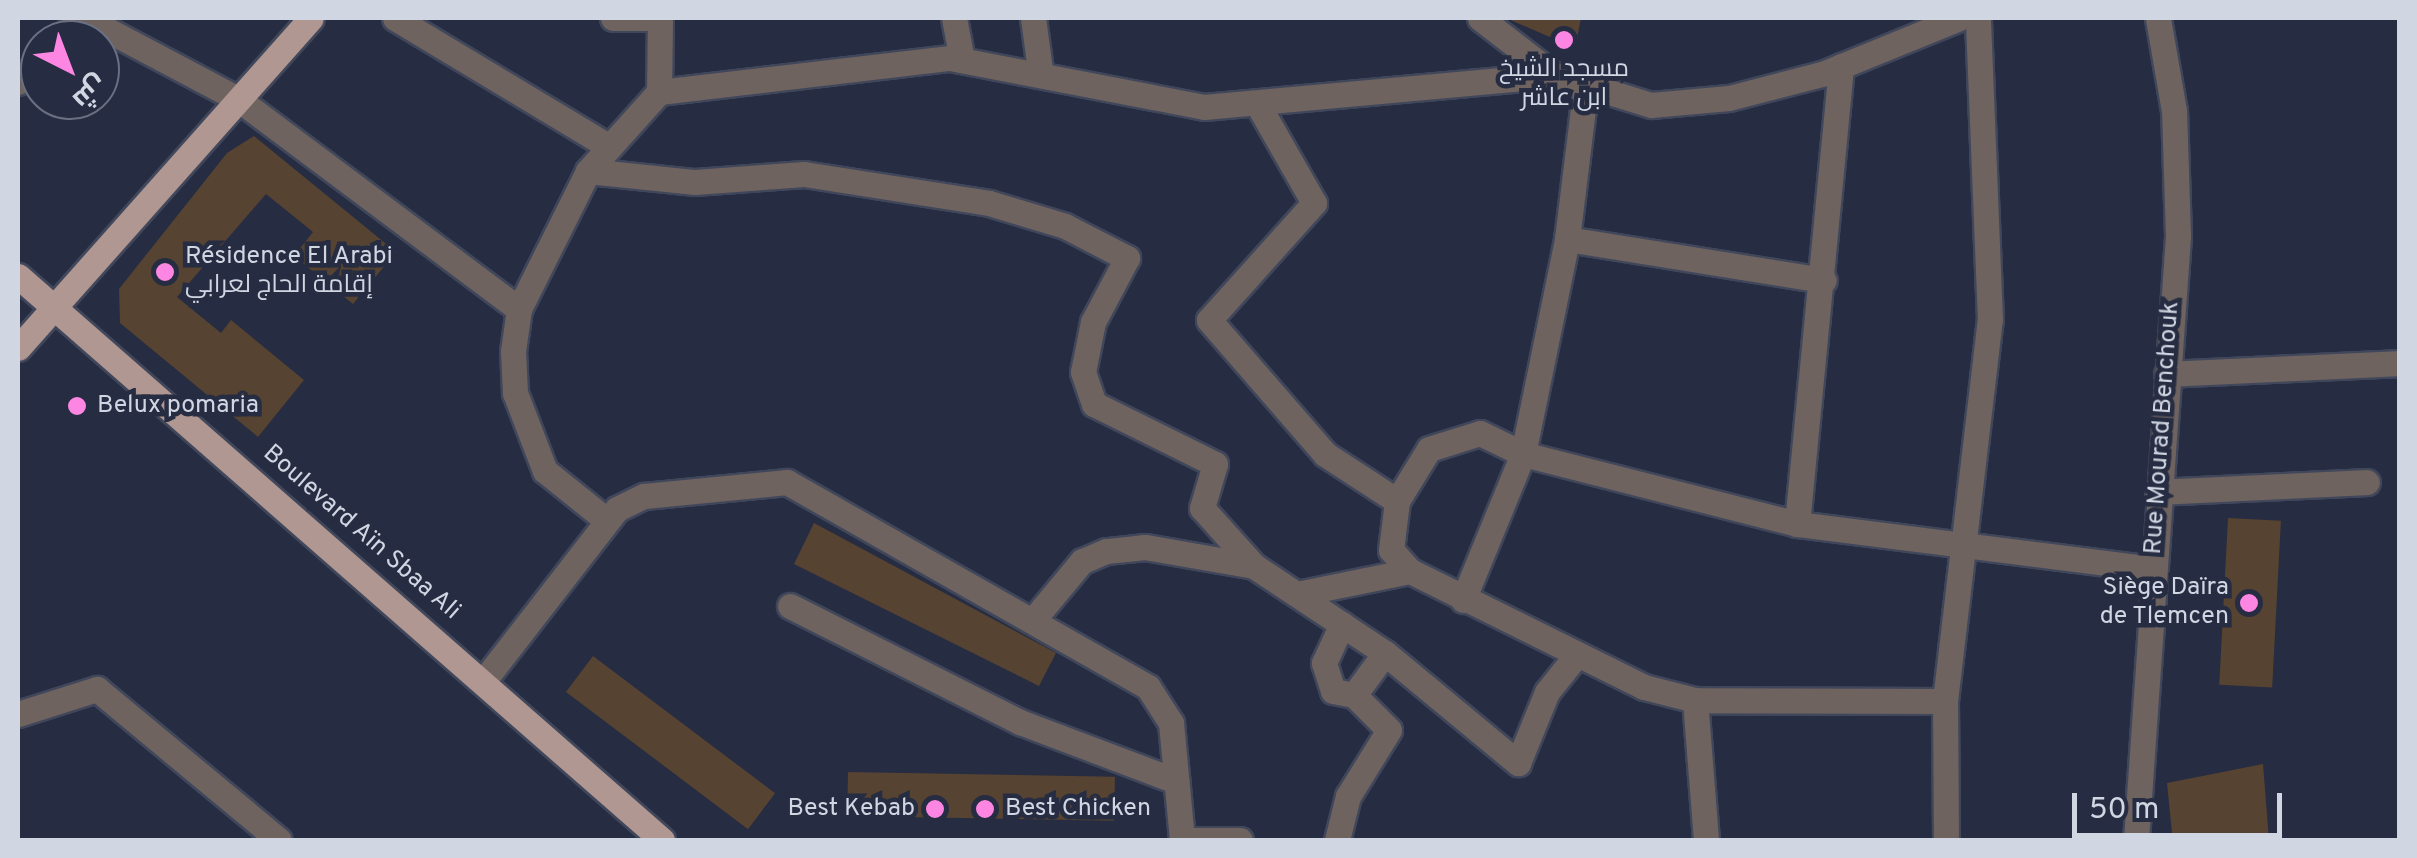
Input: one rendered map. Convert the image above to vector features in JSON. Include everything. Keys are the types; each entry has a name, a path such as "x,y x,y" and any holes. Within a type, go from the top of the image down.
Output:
{"main road":[{"path":"18,348 310,18"},
{"name":"Boulevard Aïn Sbaa Ali","path":"18,276 485,679 662,840"}],"street":[{"path":"83,18 238,99 519,309"},
{"path":"396,18 606,145"},
{"path":"612,18 660,18 659,92"},
{"path":"954,18 962,60"},
{"path":"1033,18 1040,70"},
{"path":"1480,18 1554,74 1651,105 1729,98 1841,66 1959,18"},
{"path":"1946,840 1945,701 1990,320 1978,18"},
{"name":"Rue Mourad Benchouk","path":"2136,840 2178,236 2174,111 2158,18"},
{"path":"604,519 545,471 526,433 515,393 519,309 588,171 606,145 659,92 962,60 1040,70 1204,107 1554,74"},
{"path":"1797,524 1824,280 1841,66"},
{"path":"1464,600 1522,454 1567,239 1586,85"},
{"path":"1257,103 1314,204 1209,320 1325,454 1398,501"},
{"path":"588,171 695,182 804,174 990,204 1065,226 1127,258 1092,322 1084,372 1094,404 1215,464 1202,508 1254,566 1384,653 1518,763 1547,692 1575,657"},
{"path":"1567,239 1824,280"},
{"path":"2167,374 2400,363"},
{"path":"1945,701 1695,700 1575,657 1410,572 1391,550 1398,501 1429,450 1453,436 1480,434 1522,454 1797,524 2152,569"},
{"path":"485,679 604,519 644,496 787,482 1033,620 1158,698 1176,781 1182,840 1240,840"},
{"path":"2158,492 2367,482"},
{"path":"1033,620 1082,561 1106,551 1145,548 1254,566"},
{"path":"1297,594 1410,572"},
{"path":"790,606 1020,722 1176,781"},
{"path":"1337,840 1348,796 1388,730 1354,695 1333,691 1324,663 1342,624"},
{"path":"1354,695 1384,653"},
{"path":"18,714 97,689 268,836"},
{"path":"1695,700 1706,840"}],"building":[{"name":"مسجد الشيخ ابن عاشر","path":"1506,18 1581,18 1575,48"},
{"name":"Résidence El Arabi إقامة الحاج لعرابي","path":"254,136 396,252 353,304 294,256 313,232 266,194 177,297 221,333 231,320 304,380 258,437 120,323 119,289 227,153"},
{"name":"Siège Daïra de Tlemcen","path":"2228,518 2281,521 2272,688 2219,685"},
{"path":"814,523 1056,653 1039,686 794,564"},
{"path":"593,656 775,793 748,829 566,692"},
{"path":"2263,764 2269,840 2172,833 2167,783"},
{"path":"848,772 1115,777 1114,821 847,816"}],"place":[{"name":"مسجد الشيخ ابن عاشر","path":"1564,40"},
{"name":"Résidence El Arabi إقامة الحاج لعرابي","path":"165,272"},
{"name":"Belux pomaria","path":"77,406"},
{"name":"Siège Daïra de Tlemcen","path":"2249,603"},
{"name":"Best Kebab","path":"935,809"},
{"name":"Best Chicken","path":"985,809"}]}
